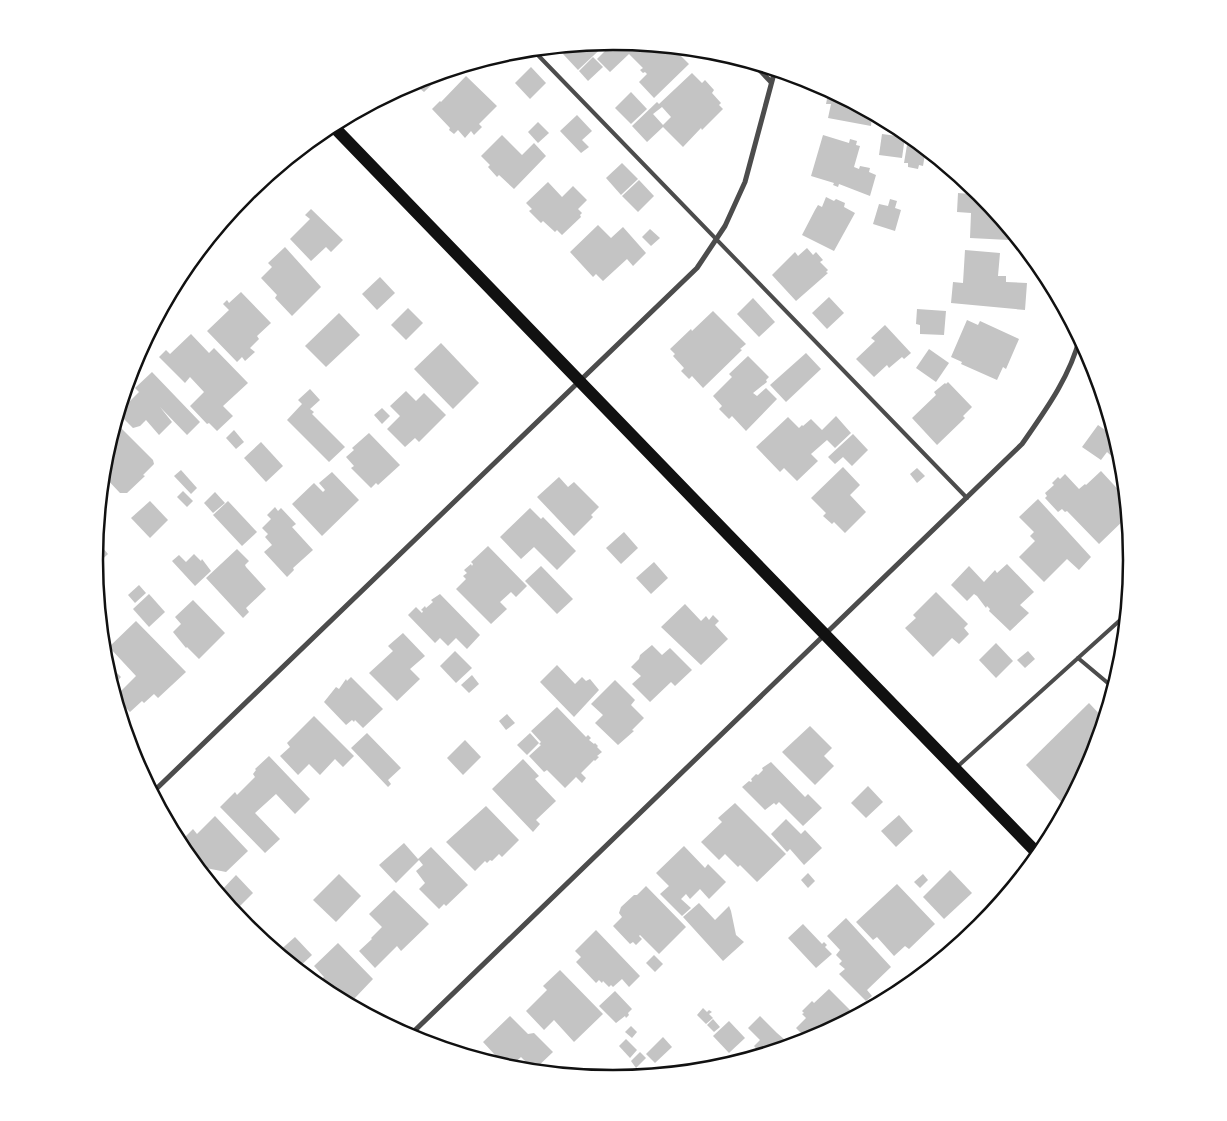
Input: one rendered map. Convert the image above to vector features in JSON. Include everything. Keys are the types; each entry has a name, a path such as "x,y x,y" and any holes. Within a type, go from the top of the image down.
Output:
{"main road":[{"path":"338,131 579,383 1034,850"}],"street":[{"path":"761,72 771,82"},
{"path":"157,788 698,268 724,226 745,182 773,75"},
{"path":"415,1030 1022,444 1059,388 1077,348"}],"lane":[{"path":"538,56 717,238 966,498"},
{"path":"956,769 1121,620"},
{"path":"1078,658 1109,684"}],"building":[{"path":"599,50 578,70 563,54 565,52"},
{"path":"606,50 647,51 679,54 689,64 654,98 639,82 647,74 640,70 643,68 629,54 610,72 597,59"},
{"path":"593,57 603,67 588,81 579,71"},
{"path":"531,67 546,83 530,99 515,83"},
{"path":"692,73 702,83 705,80 714,90 712,93 721,103 719,105 723,109 683,147 663,127 647,142 632,126 657,102 659,104","holes":["662,107 671,117 663,125 653,114"]},
{"path":"466,76 497,106 479,124 482,127 474,135 471,131 465,138 458,130 454,134 449,130 450,128 432,109"},
{"path":"434,83 424,92 420,88"},
{"path":"631,92 647,109 631,124 615,108"},
{"path":"827,98 839,103 872,120 871,126 828,118 831,104 826,104"},
{"path":"577,115 592,131 582,140 589,147 581,153 560,131"},
{"path":"538,122 549,133 538,143 528,132"},
{"path":"882,134 897,136 904,141 902,158 879,155"},
{"path":"502,135 522,155 534,143 546,156 514,189 499,175 497,177 488,167 490,165 481,156"},
{"path":"823,135 849,143 850,139 857,141 856,145 860,146 854,167 859,169 860,166 870,168 869,172 876,175 870,196 839,184 838,187 833,185 834,183 811,176"},
{"path":"907,143 925,156 923,166 919,165 918,169 908,167 908,163 904,163"},
{"path":"622,163 638,179 621,195 606,178"},
{"path":"639,180 654,196 638,212 622,196"},
{"path":"548,182 562,197 573,186 587,200 578,209 582,213 581,217 562,235 557,230 555,232 543,221 541,223 529,211 532,209 526,203"},
{"path":"958,193 968,194 997,224 1009,240 970,238 971,213 957,212"},
{"path":"826,197 845,203 844,207 855,213 834,251 802,235 818,205 822,207"},
{"path":"890,199 897,201 895,208 901,210 895,231 873,224 879,204 888,206"},
{"path":"311,209 343,240 331,252 326,247 311,261 290,239 310,219 305,215"},
{"path":"598,225 611,238 623,227 646,253 633,266 627,259 603,281 596,274 593,277 570,252"},
{"path":"650,229 660,238 651,246 642,237"},
{"path":"285,247 321,287 292,316 275,298 277,295 261,278 272,267 268,263"},
{"path":"807,248 813,255 816,252 823,260 820,262 828,270 826,272 828,273 796,301 772,275 795,252 798,256"},
{"path":"965,250 1000,253 998,276 1006,276 1006,282 1027,283 1025,310 951,303 953,282 963,283"},
{"path":"380,277 395,293 377,310 362,294"},
{"path":"241,292 271,323 257,336 259,339 250,348 255,352 245,361 242,357 237,362 207,331 229,310 223,304 227,300 229,303"},
{"path":"829,297 844,313 827,329 812,313"},
{"path":"753,298 775,322 759,337 737,314"},
{"path":"408,308 423,323 406,340 391,325"},
{"path":"917,309 946,311 944,335 920,334 920,325 916,324"},
{"path":"713,311 746,344 703,388 692,376 689,379 681,371 684,368 673,356 675,354 670,349"},
{"path":"339,313 360,335 326,367 305,346"},
{"path":"967,320 978,325 980,321 1019,339 1006,369 1003,367 997,380 961,364 962,362 951,357"},
{"path":"885,325 911,353 904,359 902,357 889,368 887,365 874,377 856,359 875,341 871,338"},
{"path":"191,334 209,353 214,348 248,383 223,406 233,416 217,431 209,423 207,424 190,406 204,392 190,377 185,383 159,357 166,350 170,354"},
{"path":"441,343 479,383 453,409 414,369"},
{"path":"929,349 949,363 936,382 916,368"},
{"path":"806,353 821,369 786,402 770,385"},
{"path":"748,356 769,377 766,380 767,382 753,393 757,396 766,388 777,399 746,431 732,416 729,419 719,409 722,406 713,396 732,377 729,374"},
{"path":"152,372 200,422 187,435 160,407 172,422 159,435 146,420 140,426 133,428 123,418 128,403 139,392 135,388"},
{"path":"948,382 972,407 963,416 965,418 937,445 912,418 936,395 934,392"},
{"path":"310,389 320,400 310,409 314,412 312,414 345,447 329,462 287,420 302,404 298,400"},
{"path":"406,391 416,401 424,393 446,415 419,442 415,438 405,447 387,429 400,416 390,406"},
{"path":"382,408 390,416 382,424 374,415"},
{"path":"836,416 851,433 835,448 827,440 811,454 818,461 797,481 784,468 780,472 756,447 788,417 799,428 811,419 822,430"},
{"path":"1098,425 1108,432 1113,458 1107,452 1101,460 1082,447"},
{"path":"120,427 153,460 154,464 143,475 145,476 127,493 120,493 109,482"},
{"path":"234,430 244,442 236,449 226,438"},
{"path":"369,433 400,465 378,485 376,483 371,488 351,468 354,466 346,457 354,450 352,448"},
{"path":"853,434 868,450 852,466 843,457 835,464 828,457"},
{"path":"261,442 283,466 266,482 244,458"},
{"path":"843,467 860,485 850,495 866,512 845,533 834,522 832,524 823,516 826,513 811,498"},
{"path":"917,468 925,476 917,483 910,474"},
{"path":"181,470 197,488 191,494 174,476"},
{"path":"1101,471 1119,491 1122,521 1099,544 1067,511 1065,512 1062,509 1058,512 1045,498 1047,496 1045,493 1054,485 1052,483 1058,477 1060,479 1065,474 1079,489"},
{"path":"332,472 359,500 322,536 292,504 314,483 323,492 325,490 319,483"},
{"path":"559,477 568,487 574,482 599,507 591,515 593,517 574,536 537,497"},
{"path":"183,491 193,501 187,507 177,497"},
{"path":"215,492 225,503 213,513 204,503"},
{"path":"1038,499 1091,557 1079,570 1067,559 1044,582 1019,557 1035,541 1030,536 1034,532 1019,517"},
{"path":"150,501 168,520 150,538 131,518"},
{"path":"228,501 257,532 242,546 213,515"},
{"path":"275,507 278,511 281,508 296,524 292,527 313,550 293,568 294,570 287,577 264,552 272,545 265,537 268,534 262,528 271,519 267,515"},
{"path":"530,508 541,519 543,517 576,551 557,570 534,547 521,559 500,537"},
{"path":"624,532 638,548 621,564 606,548"},
{"path":"488,546 527,586 516,597 511,592 500,602 507,609 491,624 456,589 466,579 463,576 467,573 464,570 471,564 472,566 471,562"},
{"path":"103,549 108,554 103,559"},
{"path":"237,549 249,561 245,565 246,567 266,589 246,608 249,612 243,618 206,578"},
{"path":"194,554 201,561 202,559 211,571 195,586 172,561 179,555 186,562"},
{"path":"654,562 668,578 651,594 636,578"},
{"path":"1007,564 1034,592 1020,605 1029,613 1010,631 989,611 990,609 987,606 986,608 977,596 974,594 967,601 951,585 969,566 984,582 995,570 997,573"},
{"path":"541,566 573,599 557,614 525,581"},
{"path":"139,585 146,593 135,603 128,595"},
{"path":"936,592 968,624 964,628 969,634 959,644 952,638 933,657 905,628 916,618 913,615"},
{"path":"149,594 165,612 149,627 133,609"},
{"path":"440,594 480,635 467,649 456,638 448,646 440,638 435,643 408,615 416,607 422,613 423,611 421,610 425,606 426,608 433,602 431,600"},
{"path":"193,600 225,633 199,659 186,648 173,632 181,624 175,617"},
{"path":"685,604 701,621 706,616 709,620 713,615 719,621 715,625 728,639 701,665 661,627"},
{"path":"136,621 186,672 158,698 154,694 144,703 142,701 130,712 124,706 120,692 136,676 111,649 110,646"},
{"path":"403,633 425,656 410,669 420,679 397,701 369,673 393,651 388,646"},
{"path":"996,643 1013,661 996,678 979,660"},
{"path":"652,645 662,655 670,648 692,670 675,686 671,682 650,702 632,684 641,676 631,667 639,659 640,655"},
{"path":"455,651 472,668 456,683 440,666"},
{"path":"1028,651 1035,659 1025,668 1017,660"},
{"path":"557,665 575,684 582,677 586,681 590,679 599,690 574,717 540,682"},
{"path":"115,671 121,677 117,681"},
{"path":"472,675 479,684 469,693 461,685"},
{"path":"351,677 383,709 363,728 355,720 346,725 324,702 336,687 339,689 346,679 347,681"},
{"path":"615,680 635,700 631,705 644,718 632,730 634,731 618,745 595,723 603,715 591,704"},
{"path":"1089,703 1100,715 1085,756 1062,803 1026,765"},
{"path":"557,707 586,737 588,735 591,738 589,740 595,743 602,752 581,773 586,778 582,783 576,777 565,788 547,770 544,772 529,756 541,745 539,744 541,742 531,731"},
{"path":"507,714 515,723 506,730 499,721"},
{"path":"314,716 354,756 343,767 335,759 320,775 309,764 298,775 280,756 290,747 287,743"},
{"path":"810,726 832,748 824,756 834,766 815,785 782,752"},
{"path":"367,733 401,768 388,780 391,784 388,787 351,748"},
{"path":"530,733 539,743 527,755 517,745"},
{"path":"465,740 481,757 463,775 447,758"},
{"path":"269,756 310,799 295,814 276,794 255,813 280,839 265,853 220,807 235,792 237,795 255,777 253,774 255,769"},
{"path":"523,759 539,776 535,779 556,801 536,820 540,824 533,832 492,789"},
{"path":"771,762 805,797 808,794 822,808 803,826 779,802 776,805 774,803 765,810 742,787 749,781 751,782 751,779 756,774 758,775 763,770 762,768"},
{"path":"868,786 883,802 866,818 851,803"},
{"path":"735,803 786,854 757,882 740,865 738,867 725,854 719,860 701,842 722,822 718,818"},
{"path":"486,806 519,840 502,857 499,854 492,861 490,860 487,863 485,861 475,871 446,842"},
{"path":"899,815 913,831 896,847 881,831"},
{"path":"215,816 248,851 226,872 206,868 185,837 193,829 197,834"},
{"path":"786,819 801,834 805,830 822,848 804,865 790,849 787,852 771,834"},
{"path":"404,843 418,859 431,847 468,885 446,906 444,904 439,909 419,889 425,883 416,871 423,865 419,860 396,883 379,865"},
{"path":"684,846 705,868 708,864 726,882 709,899 700,889 690,899 686,894 681,899 691,908 682,916 660,894 669,886 656,873"},
{"path":"950,870 972,893 944,919 923,897"},
{"path":"808,873 815,881 808,888 801,880"},
{"path":"339,874 361,896 336,922 313,900"},
{"path":"923,874 928,880 920,888 914,882"},
{"path":"236,875 253,893 239,907 223,889"},
{"path":"897,884 935,924 909,949 905,946 894,956 877,937 873,940 856,922"},
{"path":"646,886 686,927 659,954 640,935 642,939 636,945 633,942 630,944 613,926 622,917 619,913 621,907"},
{"path":"394,890 429,924 401,951 397,946 375,968 359,951 382,927 369,914"},
{"path":"699,903 715,920 729,906 736,935 744,942 723,961 683,917"},
{"path":"846,918 891,967 867,990 872,996 866,1001 839,974 845,969 839,964 842,961 836,955 840,950 827,936"},
{"path":"803,924 822,944 824,942 827,945 825,947 832,954 816,968 788,938"},
{"path":"596,930 640,976 629,987 622,979 613,987 611,985 609,987 599,980 596,983 576,962 581,957 575,951"},
{"path":"295,937 312,955 302,965 282,948"},
{"path":"338,943 373,979 353,1000 322,979 324,977 314,966"},
{"path":"654,955 663,964 655,972 646,963"},
{"path":"560,970 603,1014 574,1042 554,1020 544,1030 526,1011 547,990 543,986"},
{"path":"829,989 850,1010 845,1015 803,1035 796,1028 806,1018 802,1011 812,1001 814,1003"},
{"path":"615,991 632,1009 626,1018 625,1016 616,1023 599,1006"},
{"path":"703,1008 707,1012 709,1010 712,1012 709,1014 713,1018 706,1024 697,1015"},
{"path":"510,1016 528,1034 534,1033 553,1052 539,1066 527,1063 521,1057 516,1061 497,1057 483,1042"},
{"path":"760,1016 786,1041 758,1050 754,1046 760,1040 748,1028"},
{"path":"713,1019 720,1027 714,1032 707,1025"},
{"path":"729,1021 745,1038 729,1053 713,1036"},
{"path":"631,1026 637,1032 632,1038 625,1032"},
{"path":"663,1037 672,1047 655,1063 646,1054"},
{"path":"626,1039 637,1050 630,1058 619,1046"},
{"path":"640,1052 646,1058 636,1068 631,1061"}]}
